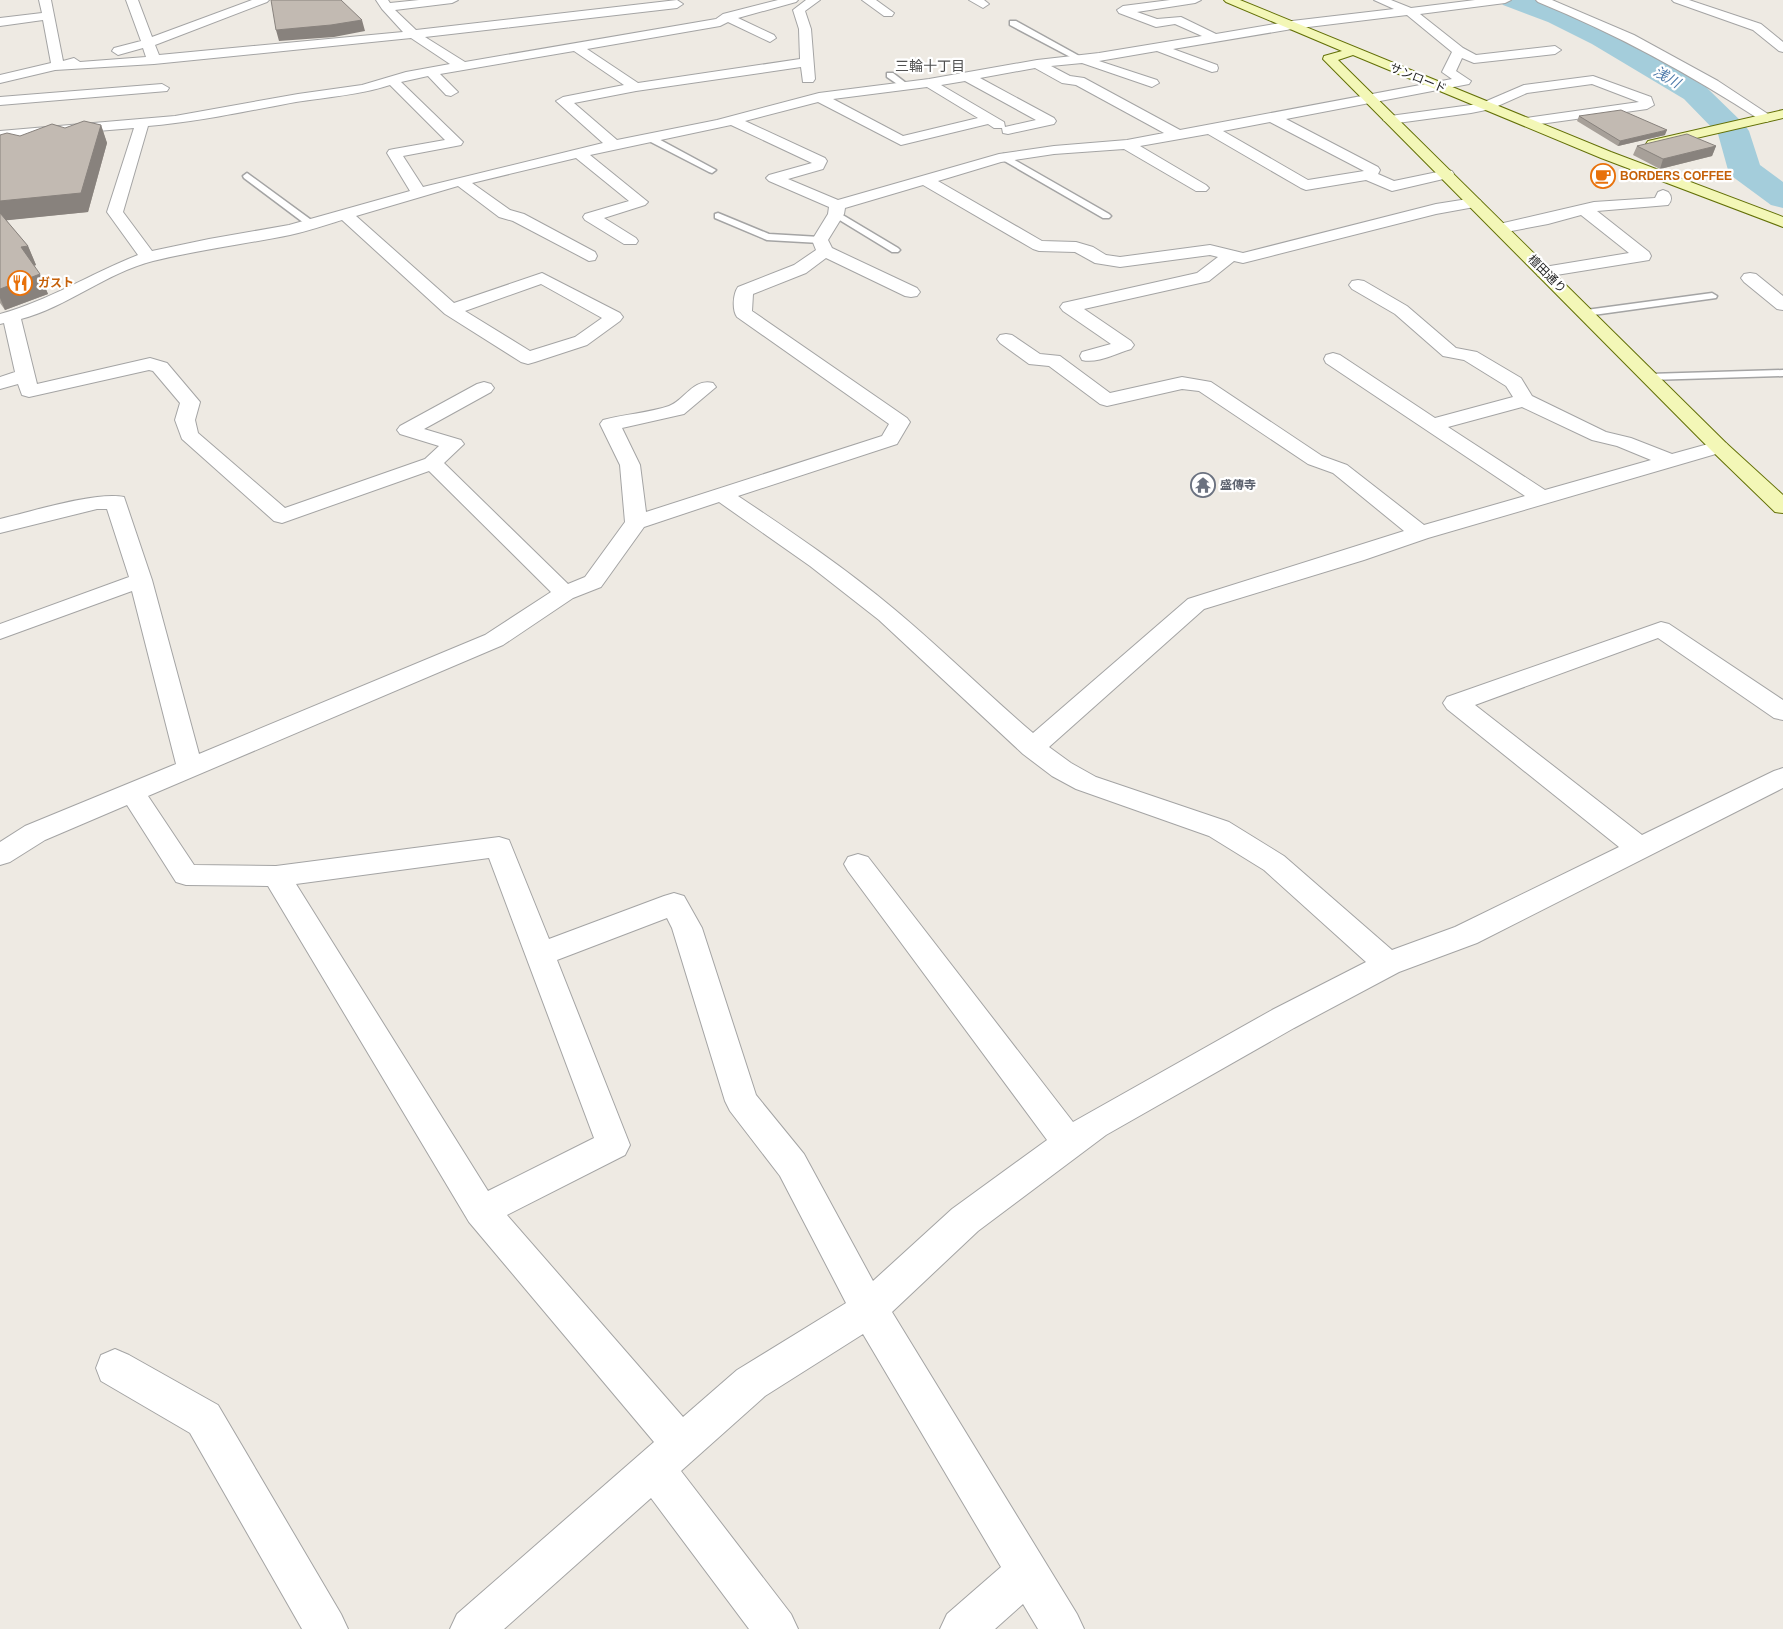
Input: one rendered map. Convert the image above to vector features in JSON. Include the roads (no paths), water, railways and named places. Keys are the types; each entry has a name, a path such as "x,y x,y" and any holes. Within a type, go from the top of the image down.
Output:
{"street":[{"path":"45,0 58,67"},
{"path":"132,0 175,120"},
{"path":"0,79 58,67 148,43 263,0"},
{"path":"384,3 452,0"},
{"path":"0,135 175,120 364,88 392,80 505,58 578,48 720,22 727,17 792,0"},
{"path":"814,0 799,10 805,30 808,79 803,95 902,141 989,120"},
{"path":"868,0 888,13"},
{"path":"1195,0 1123,10 1156,23 1177,20 1215,38"},
{"name":"サンロード","path":"1230,0 1606,155 1777,220"},
{"path":"1380,0 1409,11 1460,51 1474,59 1555,50"},
{"path":"484,388 406,430 454,444 432,462 282,516 189,436 185,420 190,402 160,367 150,364 28,391 6,318 30,311 117,269 148,257 291,230 460,181 614,145 718,124 811,99 929,84 1036,64 1159,47 1292,25 1505,0"},
{"path":"1542,0 1573,11 1634,40 1732,95 1763,119"},
{"path":"1678,0 1757,27 1783,48"},
{"path":"384,3 413,34 432,49 464,67"},
{"path":"0,101 158,74 264,49 681,7 708,24"},
{"path":"0,22 48,16"},
{"path":"727,17 770,38"},
{"path":"334,56 343,54 338,42"},
{"path":"1159,47 1212,68"},
{"path":"578,48 636,87"},
{"path":"264,49 269,66"},
{"name":"檀田通り","path":"1353,51 1329,60 1447,174 1719,447 1783,507"},
{"path":"732,120 820,161 818,166 774,178 836,210 926,180 1004,157 1127,144 1464,82 1449,72 1460,51"},
{"path":"1079,58 1152,83"},
{"path":"614,145 563,101 636,87 807,62"},
{"path":"1036,64 1067,80 1079,81 1178,135"},
{"path":"58,67 158,74"},
{"path":"431,72 451,92"},
{"path":"966,76 1049,122 1008,130"},
{"path":"392,80 456,142 394,153 419,192"},
{"path":"1390,120 1471,110 1486,106 1524,89 1593,80 1646,100 1647,105 1526,122"},
{"path":"929,84 989,120 1047,151"},
{"path":"1606,155 1783,114"},
{"path":"1273,118 1373,170 1368,175"},
{"path":"142,124 115,212 148,257"},
{"path":"1210,129 1306,185 1368,175 1392,186 1447,174"},
{"path":"1127,144 1202,188"},
{"path":"579,153 640,202 591,216 630,241"},
{"name":"サンロード","path":"1606,155 1783,236"},
{"path":"926,180 1039,246 1076,247 1107,261 1120,262 1210,250 1243,258 1419,213 1474,203"},
{"path":"460,181 505,214 518,217 589,256"},
{"path":"1501,228 1548,219 1584,208 1606,204 1640,205 1663,202 1663,196"},
{"path":"1544,272 1643,256 1584,208"},
{"path":"0,855 35,833 494,640 565,593 593,582 636,522 890,440 900,422 743,313 744,291 800,269 822,245 836,210"},
{"path":"345,215 450,310 528,358 581,341 614,317 542,278 450,310"},
{"path":"822,245 911,292"},
{"path":"1089,356 1125,345 1069,307 1203,276 1230,256"},
{"path":"1750,278 1783,305"},
{"path":"1358,286 1401,310 1450,352 1470,356 1514,382 1524,400 1599,436 1624,442 1671,460"},
{"path":"1006,339 1036,360 1052,360 1107,400 1182,383 1204,386 1315,460 1340,469 1420,533"},
{"path":"1333,359 1542,498"},
{"path":"0,383 25,376"},
{"path":"636,522 630,465 610,424 678,410 706,387"},
{"path":"1432,425 1524,400"},
{"path":"1032,748 1196,604 1356,555 1420,533 1719,447"},
{"path":"432,462 565,593"},
{"path":"722,495 792,541 858,591 908,633 1032,748 1065,774 1219,829 1274,863 1388,964"},
{"path":"0,526 97,503 116,502 141,580 190,768"},
{"path":"0,632 141,580"},
{"path":"1639,848 1456,703 1661,630 1783,712"},
{"path":"480,1626 751,1383 870,1309 965,1220 1102,1120 1283,1019 1388,964 1466,935 1783,777"},
{"path":"132,792 186,875 276,876 498,848 613,1145 481,1211"},
{"path":"858,864 1069,1143"},
{"path":"276,876 481,1211 668,1456 776,1629"},
{"path":"539,955 674,904 687,928 742,1101 792,1165 870,1309 1062,1629"},
{"path":"115,1368 204,1419 326,1629"},
{"path":"962,1629 1028,1572"}],"lane":[{"path":"1012,24 1079,58"},
{"path":"890,74 906,86"},
{"path":"650,138 712,170"},
{"path":"1004,157 1106,216"},
{"path":"247,176 312,224"},
{"path":"836,210 895,250"},
{"path":"718,216 767,237 822,245"},
{"path":"1586,313 1712,296"},
{"path":"1649,377 1783,373"}],"waterway":[{"name":"浅川","path":"1512,0 1557,16 1602,38 1695,93 1733,131 1745,170 1783,198"}],"place":[{"name":"BORDERS COFFEE","path":"1603,176"},
{"name":"ガスト","path":"20,283"},
{"name":"盛傳寺","path":"1203,485"}],"district":[{"name":"三輪十丁目","path":"930,66"}]}
